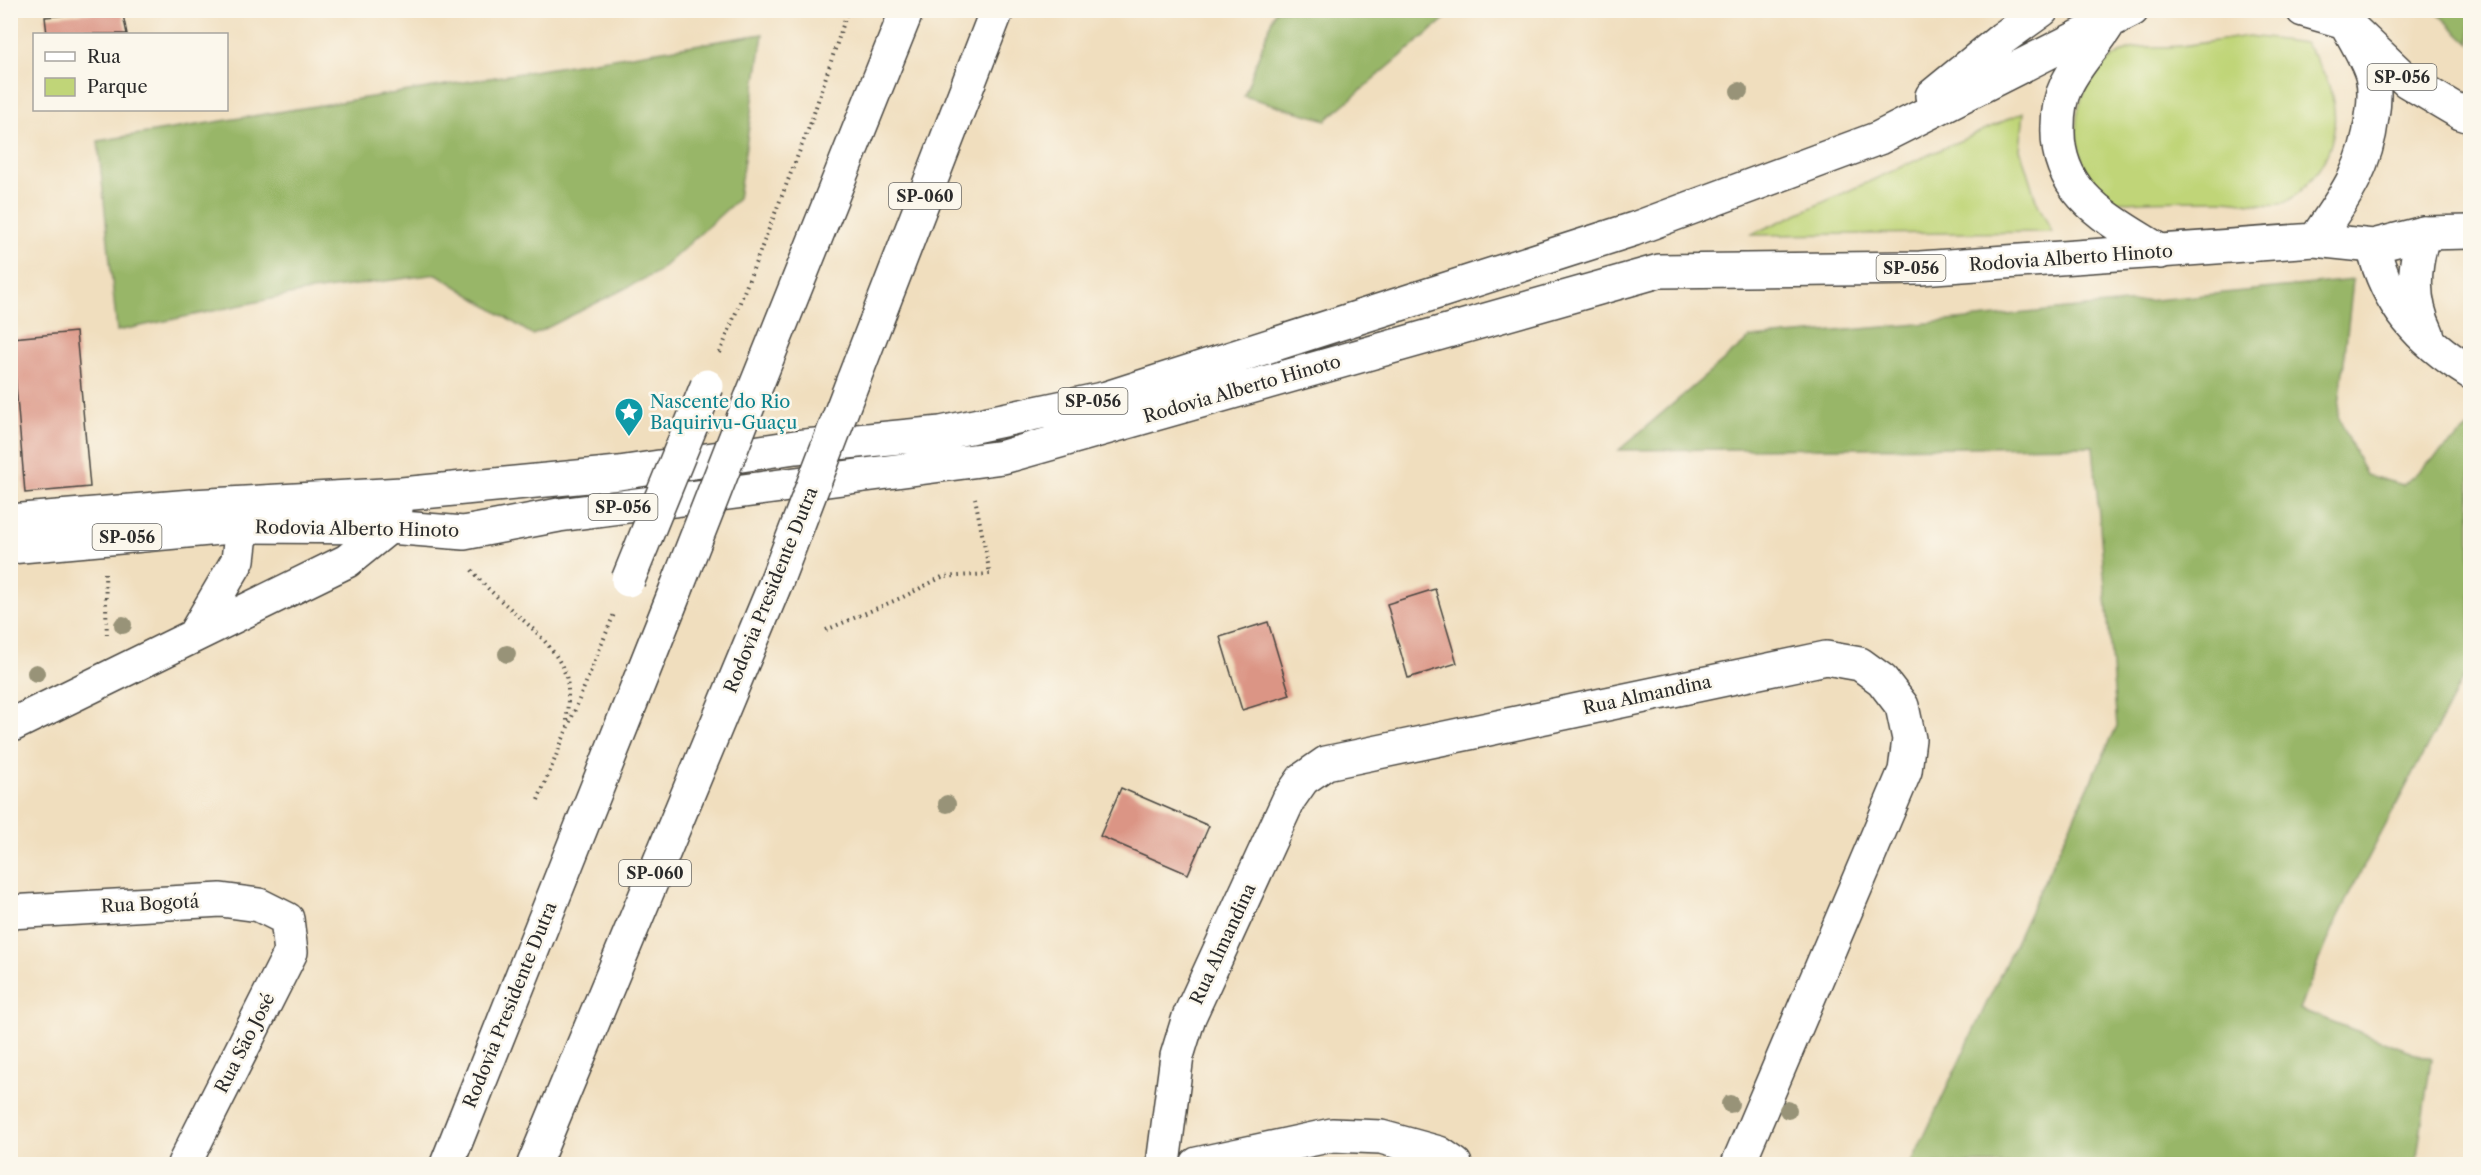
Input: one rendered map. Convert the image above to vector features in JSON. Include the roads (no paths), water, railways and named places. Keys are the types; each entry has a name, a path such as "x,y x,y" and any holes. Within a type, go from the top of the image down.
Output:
{"main road":[{"path":"884,71 893,10"},
{"name":"Rodovia Presidente Dutra","path":"447,1164 907,10"},
{"name":"Rodovia Presidente Dutra","path":"534,1164 776,582 997,10"},
{"path":"1879,138 2003,38 2042,10"},
{"name":"SP-056","path":"2302,10 2342,16 2407,81 2470,116"},
{"path":"2121,14 2076,67 2064,88 2058,112 2057,137 2061,159 2070,180 2083,199 2100,214 2161,252"},
{"name":"Rodovia Alberto Hinoto","path":"10,521 192,506 402,494 619,473 795,447 941,433 1107,398 1634,229 1879,138 2121,14"},
{"path":"2315,240 2350,190 2361,166 2369,140 2373,108 2372,75 2342,16"},
{"name":"Rodovia Alberto Hinoto","path":"10,547 242,526 389,527 464,532 559,515 1003,457 1659,271 1920,268 2315,240 2373,246 2424,233 2470,232"},
{"path":"2424,233 2417,256 2414,279 2416,301 2422,322 2432,343"},
{"path":"2373,246 2383,279 2399,310 2414,328 2453,361 2470,372"},
{"path":"628,580 707,386"},
{"path":"10,726 347,561 389,527 402,494"},
{"path":"194,635 238,560 242,526"},
{"name":"Rua Almandina","path":"1163,1164 1177,1056 1189,1017 1289,799 1303,779 1326,763 1826,658 1860,664 1882,681 1902,706 1909,739 1905,771 1738,1164"},
{"name":"Rua Bogotá","path":"10,912 221,900 259,905 287,919"},
{"name":"Rua São José","path":"184,1164 291,952 287,919"},
{"path":"1197,1164 1332,1135 1381,1137 1439,1153 1455,1164"}],"place":[{"name":"Nascente do Rio Baquirivu-Guaçu","path":"629,438"}]}
